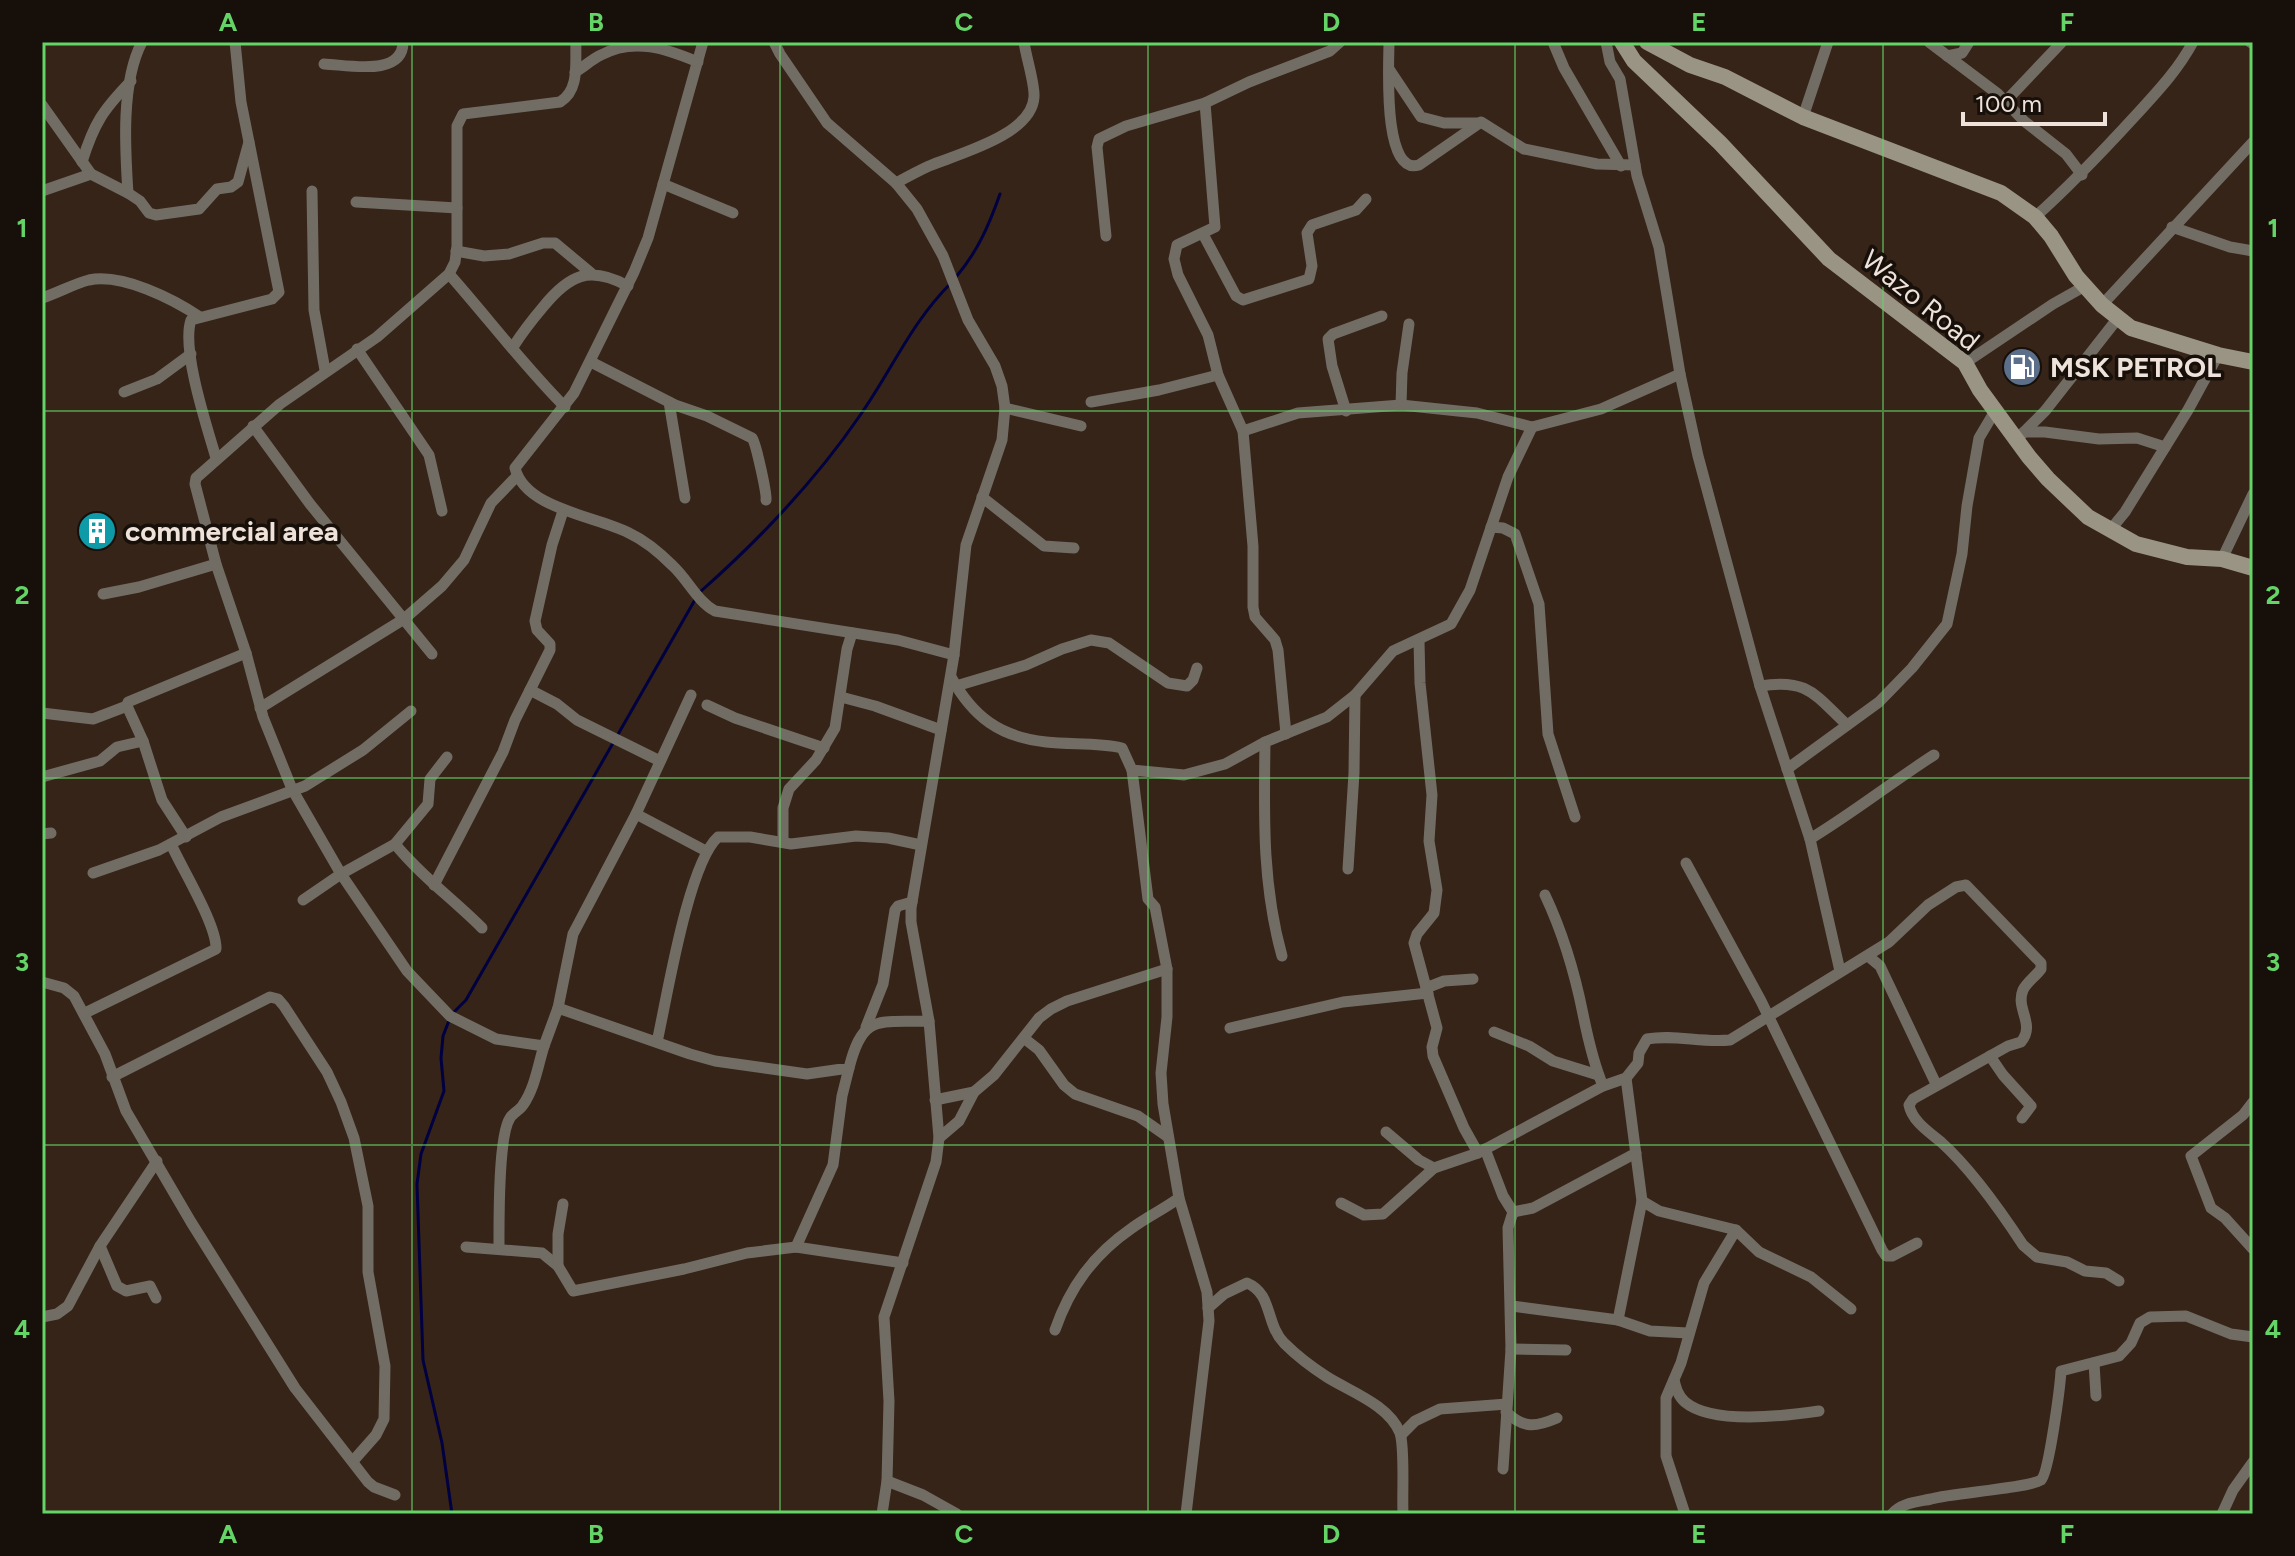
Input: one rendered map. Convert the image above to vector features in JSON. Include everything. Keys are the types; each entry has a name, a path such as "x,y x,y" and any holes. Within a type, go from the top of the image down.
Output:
{"main road":[{"name":"Wazo Road","path":"1622,42 1634,61 1720,143 1829,259 1965,363 1995,411 2020,436 2048,479 2070,502 2088,517 2136,544 2187,557 2222,559 2253,568"},
{"path":"1647,42 1803,117 2001,193 2035,217 2085,286 2102,305 2131,328 2218,355 2253,362"}],"street":[{"path":"128,193 126,113 136,53 142,42"},
{"path":"216,458 191,354 191,320 272,299 279,292 241,102 235,42"},
{"path":"324,64 383,66 398,60 403,42"},
{"path":"544,1046 496,1039 450,1016 427,994 389,947 341,874 292,789 260,708 195,484 196,478 216,458 253,426 325,370 377,337 449,274 456,251 459,118 463,114 560,102 573,93 576,42"},
{"path":"703,42 648,238 628,286 565,407 520,459 515,468 517,476 546,502 563,511 587,516 633,535 673,566 706,606 715,611 898,640 954,655"},
{"path":"774,42 827,123 896,183 917,209 943,256 968,320 995,366 1005,408 1002,440 966,545 953,682 941,730 912,902 911,922 929,1021 939,1138 936,1162 884,1317 889,1401 887,1481 882,1514"},
{"path":"896,183 928,166 984,146 1023,119 1031,109 1034,97 1024,42"},
{"path":"1106,236 1097,147 1099,139 1126,126 1205,103 1249,82 1330,51 1340,42"},
{"path":"1389,42 1387,92 1398,153 1405,164 1419,165 1478,123"},
{"path":"1553,42 1564,68 1621,166"},
{"path":"1606,42 1610,62 1620,79 1635,165 1659,247 1680,374 1698,456 1760,686 1810,839 1840,971"},
{"path":"1803,117 1828,42"},
{"path":"1929,42 2006,101 2024,121 2066,154 2082,175"},
{"path":"1947,56 1962,53 1969,42"},
{"path":"2006,101 2062,42"},
{"path":"2035,217 2082,175 2180,66 2193,42"},
{"path":"575,72 601,55 631,47 664,48 698,62"},
{"path":"1389,69 1421,117 1444,123 1485,123 1524,149 1573,161 1635,165"},
{"path":"82,162 92,129 106,107 131,81"},
{"path":"1205,103 1215,227 1177,245 1174,259 1178,275 1208,335 1218,375 1243,431 1253,546 1253,607 1255,617 1275,640 1278,650 1286,734"},
{"path":"42,105 91,174 128,193 140,201 149,213 156,215 199,209 217,189 231,187 238,182 250,138"},
{"path":"2102,305 2253,143"},
{"path":"42,191 91,174"},
{"path":"663,184 733,213"},
{"path":"312,191 314,310 325,370"},
{"path":"1203,234 1236,296 1243,300 1309,279 1312,266 1307,233 1312,225 1356,210 1366,199"},
{"path":"356,202 457,208"},
{"path":"2172,227 2230,247 2253,251"},
{"path":"456,251 484,256 509,254 543,243 555,243 591,273 611,277 628,286"},
{"path":"513,347 559,288 591,273"},
{"path":"449,274 535,377 565,407"},
{"path":"42,298 78,283 107,278 177,301 200,317"},
{"path":"1965,363 2085,286"},
{"path":"1346,411 1332,366 1328,339 1333,334 1382,316"},
{"path":"2020,436 2045,411 2118,318"},
{"path":"1401,405 1409,324"},
{"path":"357,349 429,455 442,511"},
{"path":"124,392 157,379 191,354"},
{"path":"2111,529 2165,447 2218,355"},
{"path":"591,362 669,402 752,438 756,443 758,469 766,488 766,500"},
{"path":"1243,431 1298,413 1401,405 1477,413 1532,427 1601,409 1680,374"},
{"path":"1091,402 1159,390 1218,375"},
{"path":"669,402 685,498"},
{"path":"1005,408 1081,426"},
{"path":"1787,769 1879,702 1912,668 1947,624 1962,554 1979,438 1995,411"},
{"path":"253,426 310,504 432,654"},
{"path":"1132,770 1169,775 1198,773 1225,764 1265,742 1327,717 1355,695 1393,651 1451,624 1461,611 1508,477 1532,427"},
{"path":"2020,436 2045,432 2099,439 2137,438 2165,447"},
{"path":"260,708 404,619 453,575 464,560 491,503 517,476"},
{"path":"2222,559 2253,494"},
{"path":"982,497 1044,546 1074,548"},
{"path":"434,885 503,752 515,720 550,650 550,644 537,630 535,621 563,511"},
{"path":"1491,527 1515,534 1539,604 1548,734 1575,817"},
{"path":"103,594 139,587 216,564"},
{"path":"783,842 783,808 789,789 824,748 835,728 852,633"},
{"path":"953,682 1026,665 1091,640 1109,643 1174,686 1187,686 1197,668"},
{"path":"1419,641 1420,683 1432,795 1429,841 1437,890 1434,913 1417,934 1414,943 1437,1028 1433,1056 1464,1128 1482,1151 1513,1212 1508,1228 1512,1306 1503,1469"},
{"path":"42,713 93,719 127,706 132,699 246,653"},
{"path":"953,682 974,713 1012,735 1047,742 1122,748 1132,770 1148,899 1155,907 1167,969 1167,1017 1161,1073 1168,1137 1179,1198 1207,1292 1207,1343 1186,1514"},
{"path":"1760,686 1778,683 1808,688 1847,725"},
{"path":"530,690 557,704 577,720 660,761"},
{"path":"499,1249 501,1167 506,1134 510,1119 521,1109 529,1095 558,1008 573,934 636,814 691,695"},
{"path":"1348,869 1355,695"},
{"path":"841,697 941,730"},
{"path":"707,705 735,718 824,748"},
{"path":"127,706 143,741 162,800 186,837"},
{"path":"93,873 171,844 221,817 305,786 363,750 411,711"},
{"path":"42,777 100,761 117,747 143,741"},
{"path":"1265,742 1263,849 1273,924 1282,956"},
{"path":"1810,839 1934,755"},
{"path":"303,900 341,874 395,844 428,804 430,779 447,757"},
{"path":"636,814 706,851"},
{"path":"657,1042 682,925 706,851 718,837 805,843 856,836 888,838 921,845"},
{"path":"85,1013 216,949 217,942 208,918 171,844"},
{"path":"395,844 434,885 482,928"},
{"path":"1686,863 1761,1001 1882,1250 1886,1256 1892,1256 1917,1243"},
{"path":"1618,1320 1642,1201 1626,1078 1638,1063 1639,1053 1647,1039 1657,1037 1706,1043 1730,1040 1766,1015 1868,956 1889,942 1928,905 1956,887 1966,885 2041,963 2041,969 2024,987 2022,995 2028,1029 2021,1042 1936,1084 1913,1099 1909,1105 1910,1111 1918,1123 1954,1154 2023,1245 2037,1257 2067,1262 2085,1271 2106,1273 2119,1281"},
{"path":"1545,895 1571,968 1592,1061 1601,1080"},
{"path":"796,1247 833,1165 842,1096 859,1036 866,1027 883,984 895,910 912,902"},
{"path":"1868,956 1880,966 1936,1084"},
{"path":"939,1138 959,1121 974,1092 1025,1039 1039,1018 1067,1001 1167,969"},
{"path":"1230,1028 1343,1002 1427,990 1444,981 1473,979"},
{"path":"42,982 64,988 74,996 85,1013 105,1054 126,1111 295,1388 374,1487 395,1495"},
{"path":"112,1077 270,997 278,999 284,1006 327,1072 354,1138 368,1206 369,1283 385,1366 382,1427 353,1461"},
{"path":"558,1008 715,1061 807,1074 849,1068"},
{"path":"866,1027 878,1023 929,1021"},
{"path":"1494,1032 1601,1080 1626,1078"},
{"path":"1025,1039 1039,1050 1064,1085 1075,1094 1138,1116 1168,1137"},
{"path":"1990,1056 2031,1106 2022,1118"},
{"path":"1341,1203 1364,1215 1383,1214 1434,1168 1482,1151 1601,1080"},
{"path":"935,1100 974,1092"},
{"path":"2253,1102 2243,1115 2191,1156 2211,1208 2225,1218 2253,1249"},
{"path":"1386,1132 1419,1160 1434,1168"},
{"path":"1513,1212 1533,1208 1636,1153"},
{"path":"42,1317 57,1314 68,1306 100,1246 157,1161"},
{"path":"1055,1330 1065,1300 1079,1277 1132,1228 1179,1198"},
{"path":"1642,1201 1659,1211 1736,1230 1759,1252 1811,1277 1851,1309"},
{"path":"558,1266 558,1234 563,1204"},
{"path":"1685,1514 1666,1456 1666,1398 1681,1363 1704,1283 1736,1230"},
{"path":"100,1246 117,1286 126,1291 150,1286 156,1298"},
{"path":"466,1247 538,1251 558,1266 573,1291 747,1253 796,1247 903,1263"},
{"path":"1208,1308 1224,1294 1247,1283 1255,1287 1262,1292 1273,1326 1284,1343 1325,1376 1385,1413 1401,1435 1403,1513"},
{"path":"1512,1306 1618,1320 1650,1331 1688,1333"},
{"path":"1892,1514 1901,1506 1945,1495 2040,1480 2045,1476 2052,1442 2061,1371 2125,1351 2140,1323 2150,1317 2186,1316 2231,1334 2253,1337"},
{"path":"1511,1349 1566,1350"},
{"path":"2094,1363 2096,1396"},
{"path":"1674,1379 1682,1400 1694,1408 1714,1413 1761,1416 1819,1411"},
{"path":"1401,1435 1415,1421 1440,1409 1506,1408"},
{"path":"1506,1408 1515,1420 1531,1426 1557,1418"},
{"path":"2222,1514 2233,1490 2253,1462"},
{"path":"887,1481 923,1495 957,1514"}],"waterway":[{"path":"956,277 982,237 1000,194"},
{"path":"700,592 765,530 825,462 861,414 925,314 951,283"},
{"path":"454,1012 466,1000 696,598"},
{"path":"450,1018 443,1036 441,1058 444,1091 421,1154 417,1184 423,1360 442,1443 452,1514"}],"place":[{"name":"MSK PETROL","path":"2022,367"},
{"name":"commercial area","path":"97,531"}]}
